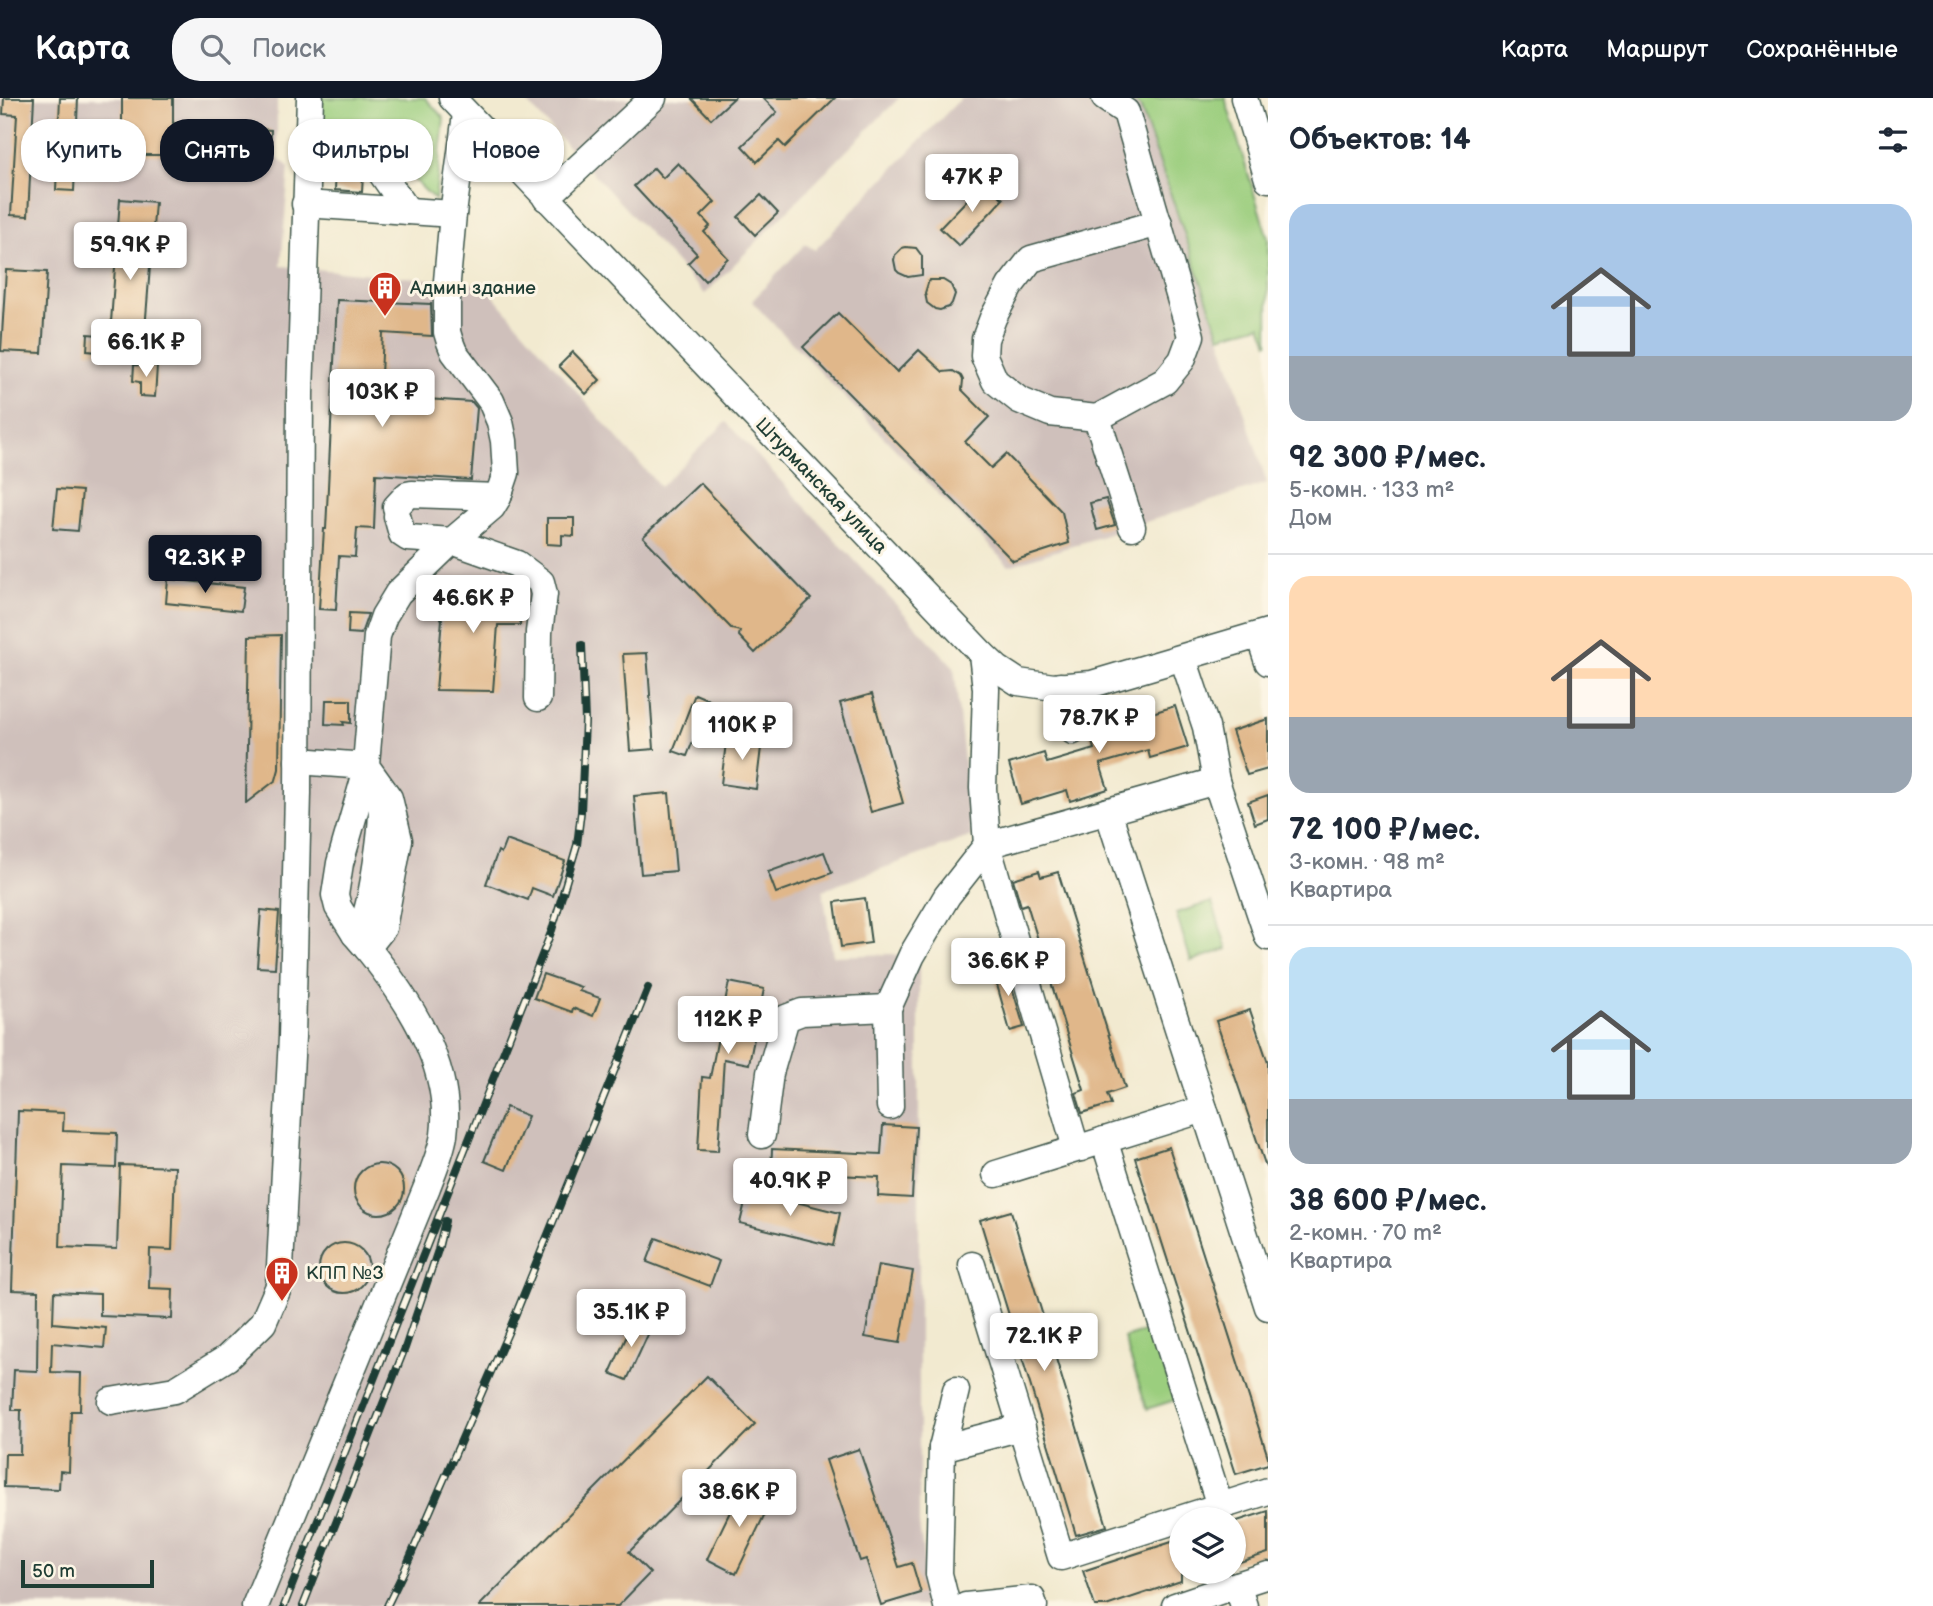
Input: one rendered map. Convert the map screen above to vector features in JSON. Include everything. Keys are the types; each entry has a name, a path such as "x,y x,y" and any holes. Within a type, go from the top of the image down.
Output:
{"street":[{"path":"309,119 310,98"},
{"path":"546,198 653,98"},
{"path":"1105,98 1126,112 1191,336 1182,360 1165,381 1097,418 1050,413 1019,400 995,381 984,356 985,339 1010,286 1031,258 1158,223"},
{"path":"1244,98 1268,179"},
{"path":"255,1606 422,1199 444,1136 440,1077 430,1049 390,976 361,941 338,907 335,895 340,863 366,766 377,636 384,616 398,593 492,507 506,473 500,422 491,401 454,352 447,332 447,281 459,106"},
{"name":"Штурманская улица","path":"459,106 998,669 1018,682 1060,686 1092,684 1263,634"},
{"path":"111,1401 175,1390 227,1358 263,1323 275,1297 280,1275 292,1037 298,761 300,393 306,182"},
{"path":"388,182 408,211"},
{"path":"305,204 453,214"},
{"path":"1097,418 1132,527"},
{"path":"498,497 412,494 407,495 397,511 402,534 408,538 452,541 517,564 541,582 544,594 538,698"},
{"path":"1263,634 1268,662"},
{"path":"982,654 986,689 983,788 987,845 1074,1141 1093,1144"},
{"path":"1183,658 1206,727 1216,781 1268,937"},
{"path":"1060,686 1073,731"},
{"path":"298,761 366,766"},
{"path":"361,941 383,928 400,839 389,798 366,766"},
{"path":"890,1106 888,1008 912,955 947,895 987,845 1216,781"},
{"path":"1108,811 1268,1307"},
{"path":"762,1135 769,1073 786,1018 803,1012 888,1008"},
{"path":"996,1174 1204,1109"},
{"path":"1093,1144 1220,1506"},
{"path":"972,1265 1061,1556 1268,1491"},
{"path":"947,1606 939,1574 942,1448 956,1390"},
{"path":"942,1448 1022,1427"},
{"path":"1175,1606 1241,1595 1268,1575"},
{"path":"966,1606 1032,1599 1034,1606"}],"shaded area":[{"path":"0,98 277,98 277,157 288,166 281,266 483,284 660,487 726,422 954,667 972,836 823,890 833,956 893,954 919,964 919,1524 930,1606 0,1606"},
{"path":"523,98 899,98 705,294 564,142 564,119 542,119"},
{"path":"961,98 1128,98 1140,106 1220,336 1267,483 1009,566 752,301 805,244 815,250"}],"green space":[{"path":"321,98 425,98 444,118 435,200 416,182 433,182 433,119 320,119"},
{"path":"1128,98 1225,98 1268,239 1268,344 1261,325 1220,336 1140,106"},
{"path":"1212,902 1227,949 1191,961 1176,913"},
{"path":"1152,1329 1175,1400 1147,1409 1124,1338"}],"building":[{"path":"4,98 34,98 33,119 21,119 21,182 30,182 28,216 11,215 17,115 3,114"},
{"path":"60,98 78,98 77,119 59,119"},
{"path":"122,98 173,98 173,119 160,119 160,155 146,155 146,119 122,119"},
{"path":"691,98 734,98 711,119"},
{"path":"763,98 835,98 785,147 779,141 757,162 742,146 777,112"},
{"path":"678,163 715,202 701,216 710,226 704,232 728,258 705,281 688,263 697,254 634,186 654,168 663,178"},
{"path":"985,181 1003,199 959,246 940,228"},
{"path":"56,182 74,182 74,191 56,190"},
{"path":"335,182 363,182 362,192 335,190"},
{"path":"761,195 778,213 755,235 738,217"},
{"path":"120,199 155,202 143,356 87,351 88,334 110,336"},
{"path":"906,247 916,248 922,256 922,275 908,277 896,270 895,255"},
{"path":"6,270 47,272 42,353 1,351"},
{"path":"929,280 943,280 951,285 955,294 949,307 940,310 927,303 925,293"},
{"path":"337,300 431,304 432,336 383,333 380,396 472,402 477,408 471,480 376,474 374,529 357,528 355,557 339,556 336,610 319,609 326,529"},
{"path":"838,313 897,372 919,350 943,372 953,371 961,376 962,390 989,417 965,442 991,468 1006,454 1062,512 1069,543 1013,561 803,347"},
{"path":"573,352 600,380 586,394 559,366"},
{"path":"134,365 157,366 155,397 140,396 140,382 133,381"},
{"path":"700,483 811,599 755,653 739,636 740,631 732,629 643,537"},
{"path":"57,489 82,491 78,531 53,529"},
{"path":"1106,499 1115,525 1097,530 1090,503"},
{"path":"547,518 574,518 574,536 562,535 562,545 547,544"},
{"path":"168,579 244,587 241,611 166,603"},
{"path":"443,584 523,591 520,625 498,625 493,691 436,690"},
{"path":"349,613 368,614 361,634 348,633"},
{"path":"281,635 279,769 276,780 246,803 249,636"},
{"path":"647,653 654,749 630,751 623,654"},
{"path":"695,694 709,700 687,756 673,751"},
{"path":"872,694 903,803 871,812 840,703"},
{"path":"326,700 351,700 351,723 325,724"},
{"path":"1175,706 1188,747 1150,758 1148,750 1100,764 1108,789 1070,801 1067,790 1021,804 1009,764 1044,753 1047,763 1094,749 1087,723 1123,712 1126,721"},
{"path":"1268,719 1268,769 1247,775 1232,731"},
{"path":"727,734 762,739 756,789 721,784"},
{"path":"669,793 676,871 641,874 634,796"},
{"path":"1268,795 1268,819 1255,824 1248,802"},
{"path":"506,840 565,861 553,896 532,888 528,900 486,884 498,851 501,853"},
{"path":"824,852 832,873 776,893 768,872"},
{"path":"1039,871 1041,877 1058,872 1125,1088 1107,1094 1111,1104 1082,1113 1076,1093 1084,1090 1027,904 1021,906 1013,879"},
{"path":"865,898 871,943 841,947 835,902"},
{"path":"261,910 279,912 275,968 257,967"},
{"path":"1005,964 1024,1027 1010,1031 992,967"},
{"path":"543,974 581,987 579,991 600,998 593,1016 573,1008 572,1012 534,998"},
{"path":"729,982 764,989 749,1064 724,1059 718,1151 698,1150 702,1077 710,1078"},
{"path":"1250,1010 1268,1063 1268,1167 1216,1021"},
{"path":"506,1107 528,1116 506,1170 484,1161"},
{"path":"18,1111 64,1113 63,1131 117,1133 116,1168 63,1166 60,1247 117,1249 120,1165 175,1167 172,1250 150,1249 149,1288 173,1289 172,1319 100,1316 100,1294 54,1292 53,1323 106,1328 104,1348 52,1343 51,1372 81,1373 80,1411 71,1411 69,1472 60,1471 59,1489 4,1487 5,1454 20,1454 21,1410 12,1410 14,1370 37,1371 38,1291 12,1290"},
{"path":"883,1125 916,1127 912,1198 878,1196 879,1177 771,1172 772,1149 881,1154"},
{"path":"1169,1147 1268,1457 1268,1464 1236,1474 1135,1158"},
{"path":"379,1164 397,1171 404,1189 397,1207 379,1214 361,1207 354,1189 361,1171"},
{"path":"748,1190 840,1213 833,1246 740,1223"},
{"path":"1011,1211 1107,1526 1076,1535 980,1220"},
{"path":"656,1238 719,1261 710,1286 647,1262"},
{"path":"344,1243 362,1250 369,1268 362,1286 344,1293 326,1286 319,1268 326,1250"},
{"path":"878,1265 913,1271 900,1343 865,1337"},
{"path":"635,1318 652,1326 627,1380 610,1373"},
{"path":"707,1376 755,1424 629,1552 650,1573 618,1606 479,1606"},
{"path":"859,1449 899,1567 912,1563 921,1593 881,1605 866,1559 860,1561 826,1460"},
{"path":"743,1485 772,1499 736,1574 707,1559"},
{"path":"1268,1511 1268,1553 1246,1560 1246,1518"},
{"path":"1169,1543 1169,1584 1172,1584 1106,1606 1095,1606 1083,1571"}],"railway":[{"path":"284,1606 552,930 577,845 581,812 585,721 582,645"},
{"path":"387,1606 508,1333 648,988"},
{"path":"303,1606 405,1348 445,1221"}],"place":[{"name":"Админ здание","path":"385,318"},
{"name":"КПП №3","path":"282,1303"}]}
